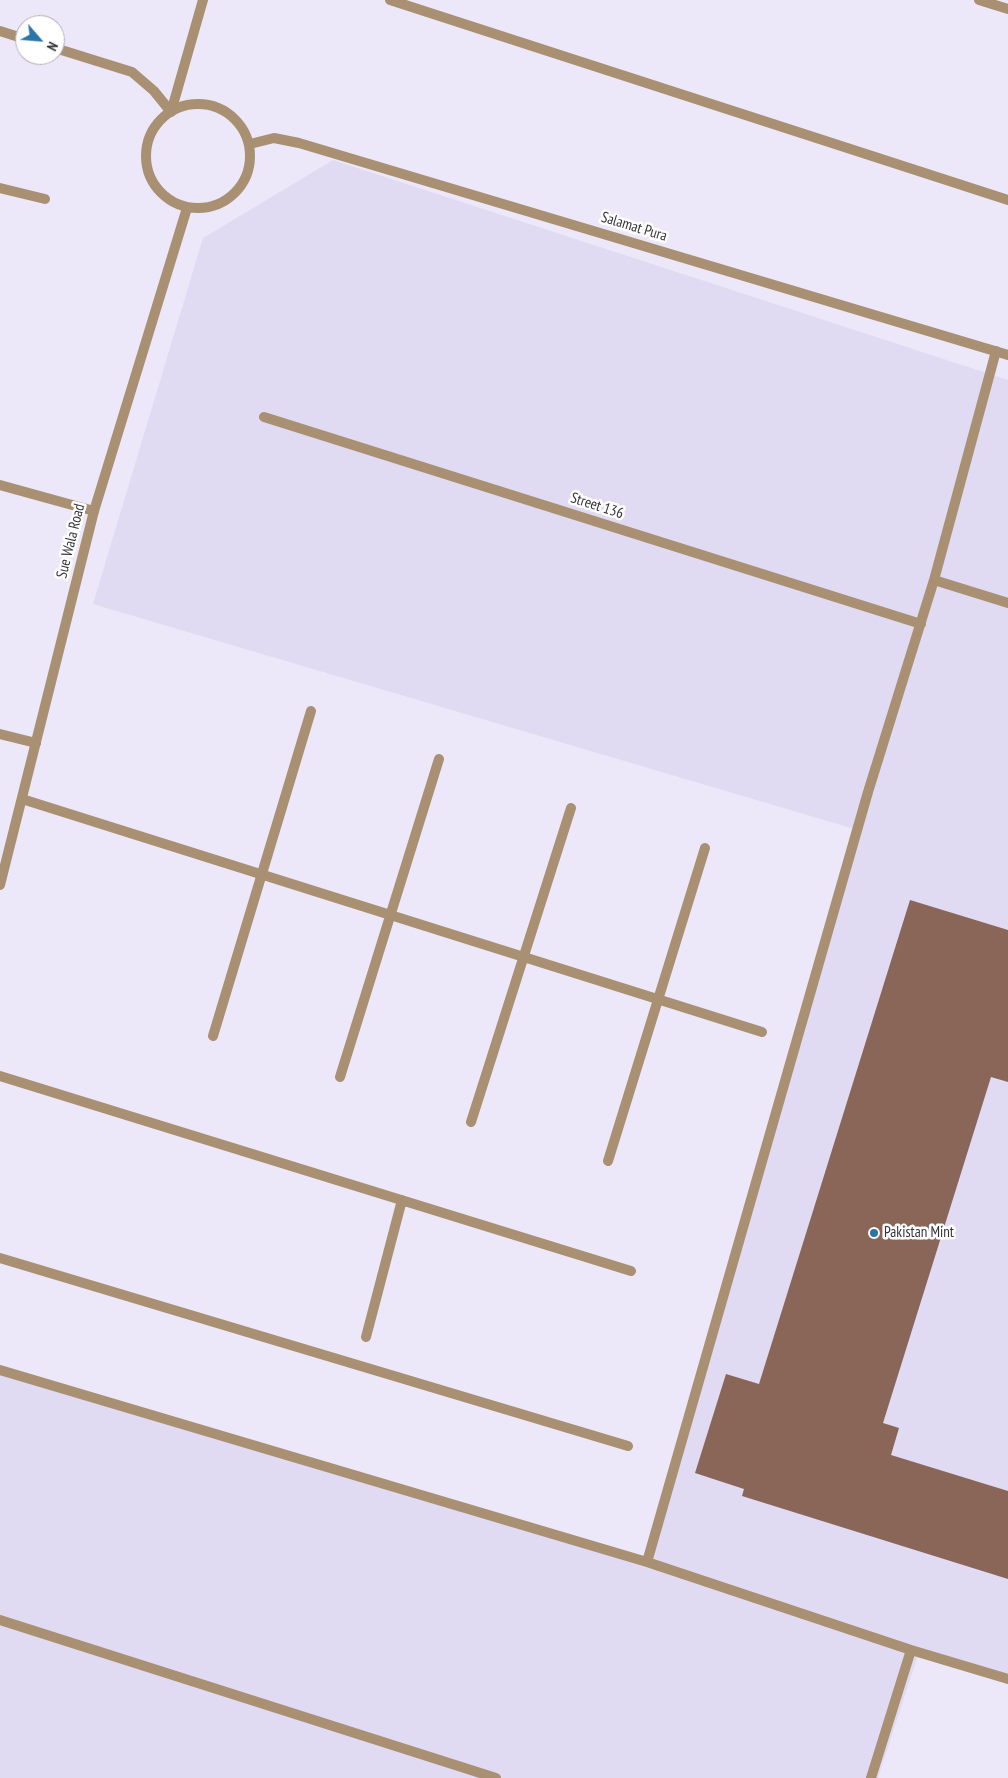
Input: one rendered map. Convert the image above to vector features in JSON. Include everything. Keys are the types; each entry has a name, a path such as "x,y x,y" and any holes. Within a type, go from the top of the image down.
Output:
{"street":[{"path":"171,112 178,80 203,0"},
{"path":"390,0 1008,200"},
{"path":"980,0 1008,10"},
{"path":"0,31 15,36"},
{"path":"65,51 132,72 154,91 171,112"},
{"path":"190,104 212,106 231,115 244,131 250,144 249,170 240,188 225,201 207,208 187,208 168,200 154,185 146,166 147,145 156,126 171,112 190,104"},
{"name":"Salamat Pura","path":"250,144 274,138 299,143 1008,355"},
{"path":"0,188 45,199"},
{"name":"Sue Wala Road","path":"0,885 94,511 187,208"},
{"path":"647,1562 868,792 934,580 996,351"},
{"name":"Street 136","path":"264,417 921,624"},
{"path":"0,485 94,511"},
{"path":"934,580 1008,604"},
{"path":"213,1036 311,711"},
{"path":"0,734 36,743"},
{"path":"340,1077 389,914 439,760"},
{"path":"22,799 762,1032"},
{"path":"471,1122 571,808"},
{"path":"608,1162 705,848"},
{"path":"0,1076 631,1271"},
{"path":"366,1337 402,1200"},
{"path":"0,1258 628,1446"},
{"path":"0,1370 647,1562 911,1650 1008,1679"},
{"path":"0,1620 496,1778"},
{"path":"871,1778 911,1650"}],"shaded area":[{"name":"Pakistan Mint","path":"333,160 1008,380 1008,1679 919,1652 878,1778 0,1778 0,1370 647,1562 858,830 93,604 203,238"}],"building":[{"name":"Pakistan Mint","path":"910,900 1008,930 1008,1082 991,1077 883,1423 899,1428 891,1455 1008,1491 1008,1579 742,1496 744,1489 695,1473 726,1374 759,1384"}],"place":[{"name":"Pakistan Mint","path":"874,1233"}]}
